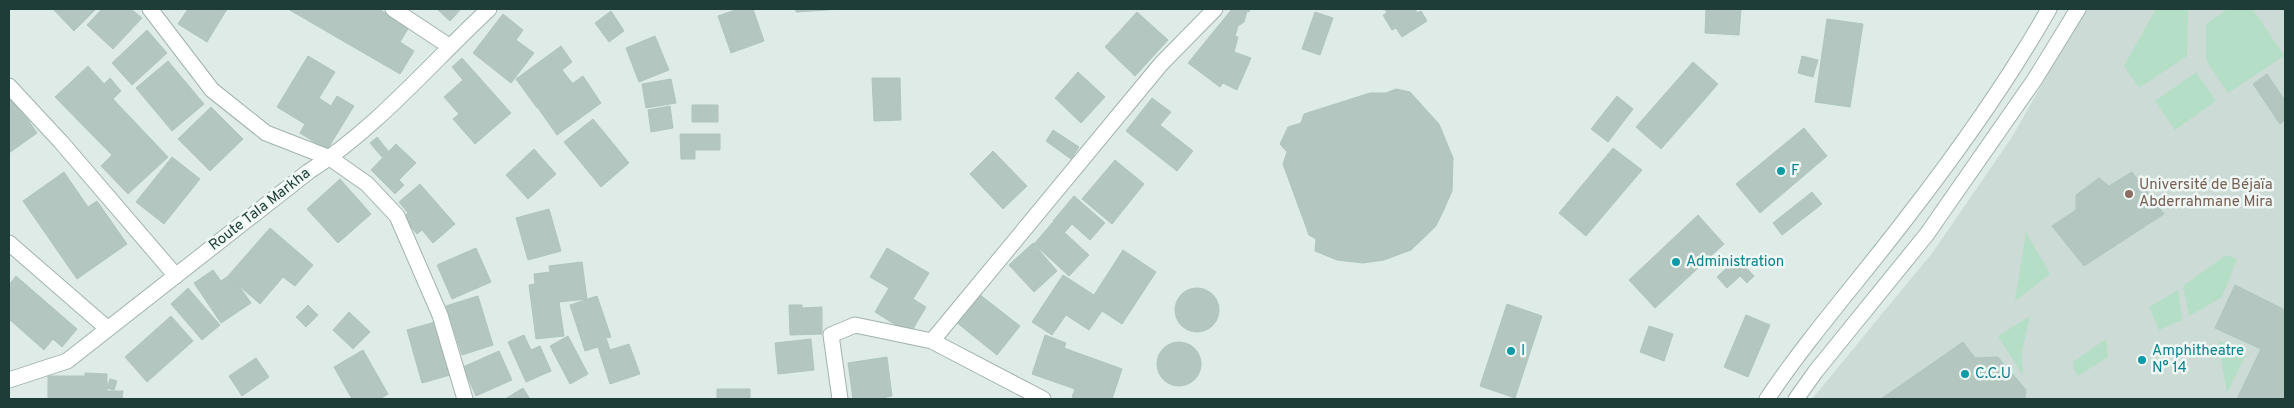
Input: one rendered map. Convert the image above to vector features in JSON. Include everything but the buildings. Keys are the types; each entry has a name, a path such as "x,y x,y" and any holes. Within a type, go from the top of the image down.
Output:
{"street":[{"path":"150,9 212,90 266,133 330,158 367,184 396,216 440,315 465,399"},
{"path":"393,9 449,46"},
{"name":"Route Tala Markha","path":"9,380 66,362 108,330 308,172 330,158 392,105 449,46 489,9"},
{"path":"932,341 1161,64 1214,9"},
{"path":"1766,399 1798,353 1909,216 1999,90 2049,9"},
{"path":"1796,399 1816,371 1927,234 2035,79 2078,9"},
{"path":"9,86 61,142 176,276"},
{"path":"9,243 108,330"},
{"path":"840,399 831,335 855,325 932,341 1043,399"}],"shaded area":[{"name":"Université de Béjaïa Abderrahmane Mira","path":"2085,9 2285,9 2285,399 1812,399 1933,252 2012,137"}],"green space":[{"path":"2156,9 2188,9 2187,56 2139,88 2124,66"},
{"path":"2228,9 2253,9 2284,56 2228,93 2206,60 2206,24"},
{"path":"2196,72 2216,101 2175,130 2155,101"},
{"path":"2026,232 2050,274 2015,301"},
{"path":"2226,255 2237,259 2222,297 2189,316 2183,286"},
{"path":"2178,290 2182,320 2159,330 2149,307"},
{"path":"2030,316 2022,351 2023,376 1998,336"},
{"path":"2106,339 2108,357 2078,376 2074,370 2073,362"},
{"path":"2218,340 2246,355 2227,393"}],"place":[{"name":"F","path":"1781,171"},
{"name":"Université de Béjaïa Abderrahmane Mira","path":"2129,194"},
{"name":"Administration","path":"1676,262"},
{"name":"I","path":"1511,351"},
{"name":"Amphitheatre N° 14","path":"2142,360"},
{"name":"C.C.U","path":"1965,374"}]}
